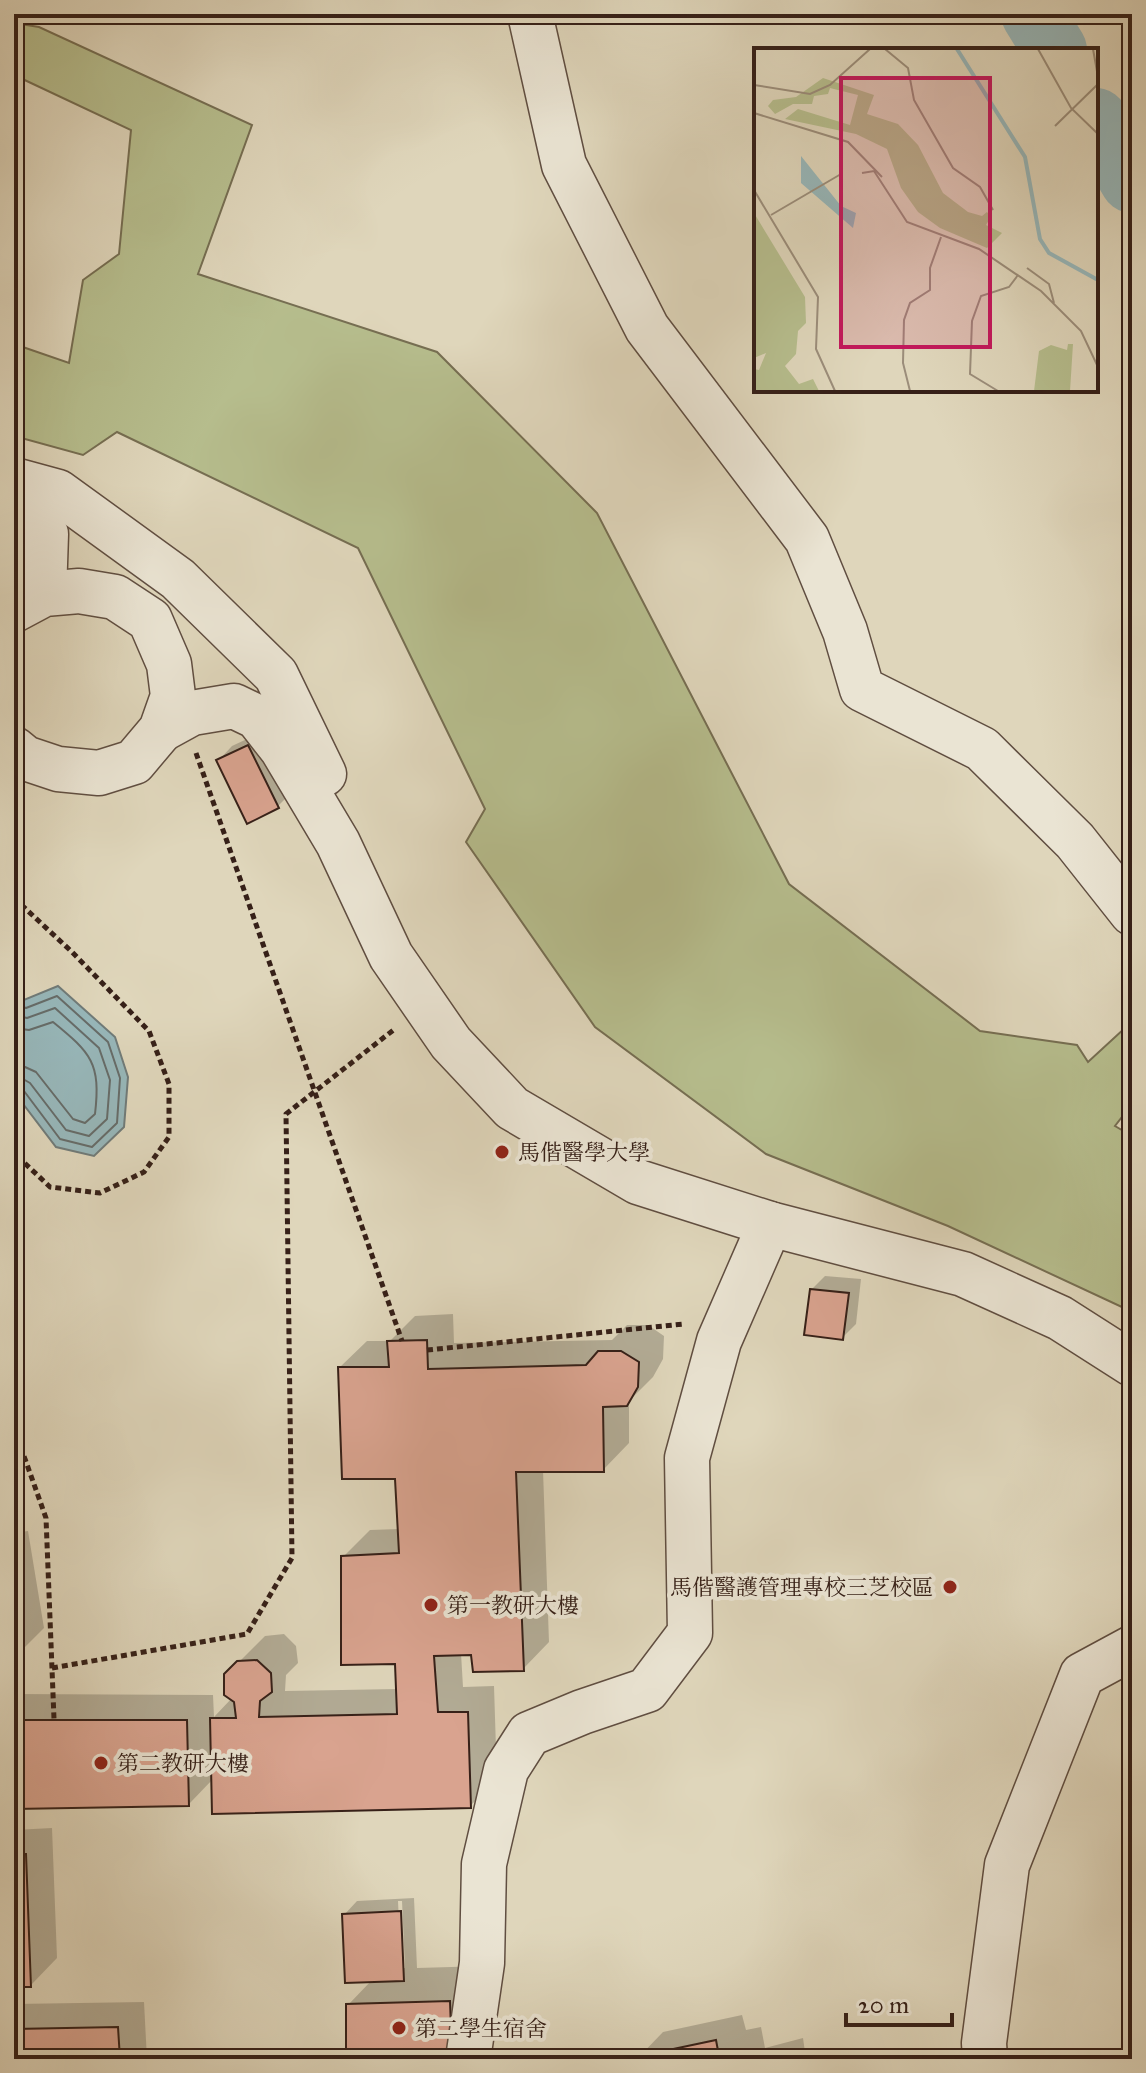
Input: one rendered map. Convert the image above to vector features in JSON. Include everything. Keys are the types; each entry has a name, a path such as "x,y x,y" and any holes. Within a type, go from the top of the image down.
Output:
{"lane":[{"path":"530,14 564,165 647,328 807,539 845,631 862,689 982,749 1075,841 1132,913"},
{"path":"14,480 58,492 178,579 276,675 326,779 338,843"},
{"path":"14,505 25,510 46,534 29,602 79,591 115,597 150,620 169,664 172,724"},
{"path":"150,620 178,579"},
{"path":"14,749 25,758 58,769 99,773 134,762 172,724 192,713 234,706 257,717 282,749 338,843 391,956 451,1043 512,1108 638,1182 770,1224 963,1274 1060,1318 1132,1364"},
{"path":"468,2059 482,1963 484,1864 506,1770 529,1734 647,1690 690,1633 687,1458 719,1341 770,1224"},
{"path":"985,2059 984,2043 1007,1865 1082,1675 1132,1648"}],"path":[{"path":"172,724 315,1090 402,1341"},
{"path":"14,898 149,1031 169,1084 169,1137 144,1172 100,1193 50,1187 14,1153"},
{"path":"52,1668 247,1634 292,1558 286,1114 425,1006"},
{"path":"427,1350 728,1320"},
{"path":"14,1428 46,1518 54,1719"}],"green space":[{"path":"14,23 39,27 252,125 198,274 437,352 597,513 789,884 980,1031 1077,1045 1088,1062 1126,1027 1132,1036 1132,1104 1115,1126 1132,1136 1132,1300 1124,1308 948,1226 766,1154 595,1027 466,842 485,809 358,548 117,432 83,455 14,436 14,344 69,363 83,280 119,254 131,130 14,75"}],"water":[{"path":"58,986 115,1037 128,1077 124,1127 94,1156 56,1147 14,1092 14,994 24,1000"}],"building":[{"path":"248,745 279,808 247,824 216,760"},
{"path":"810,1289 849,1293 843,1340 804,1335"},
{"name":"第一教研大樓","path":"427,1340 428,1369 586,1365 598,1351 621,1351 639,1362 638,1387 627,1406 603,1407 604,1472 516,1472 524,1671 473,1672 471,1655 434,1656 438,1712 468,1712 471,1808 212,1814 210,1718 236,1718 234,1702 224,1695 224,1674 237,1661 257,1660 271,1673 272,1692 260,1701 259,1717 397,1714 395,1664 341,1665 341,1556 399,1553 395,1479 342,1479 338,1367 389,1367 387,1341"},
{"name":"第二教研大樓","path":"14,1720 187,1720 189,1806 14,1809"},
{"path":"14,1854 26,1854 31,1987 14,1987"},
{"path":"401,1911 404,1981 345,1983 342,1914"},
{"name":"第二學生宿舍","path":"450,2001 452,2056 413,2055 413,2059 382,2059 382,2053 346,2053 346,2004"},
{"path":"118,2027 120,2059 14,2059 14,2029"},
{"path":"716,2040 719,2056 735,2052 736,2059 635,2059 635,2057"}],"waterway":[{"path":"1033,14 1054,48"},
{"path":"1098,123 1132,181"}],"place":[{"name":"馬偕醫學大學","path":"502,1152"},
{"name":"馬偕醫護管理專校三芝校區","path":"950,1587"},
{"name":"第一教研大樓","path":"431,1605"},
{"name":"第二教研大樓","path":"101,1763"},
{"name":"第二學生宿舍","path":"399,2028"}]}
